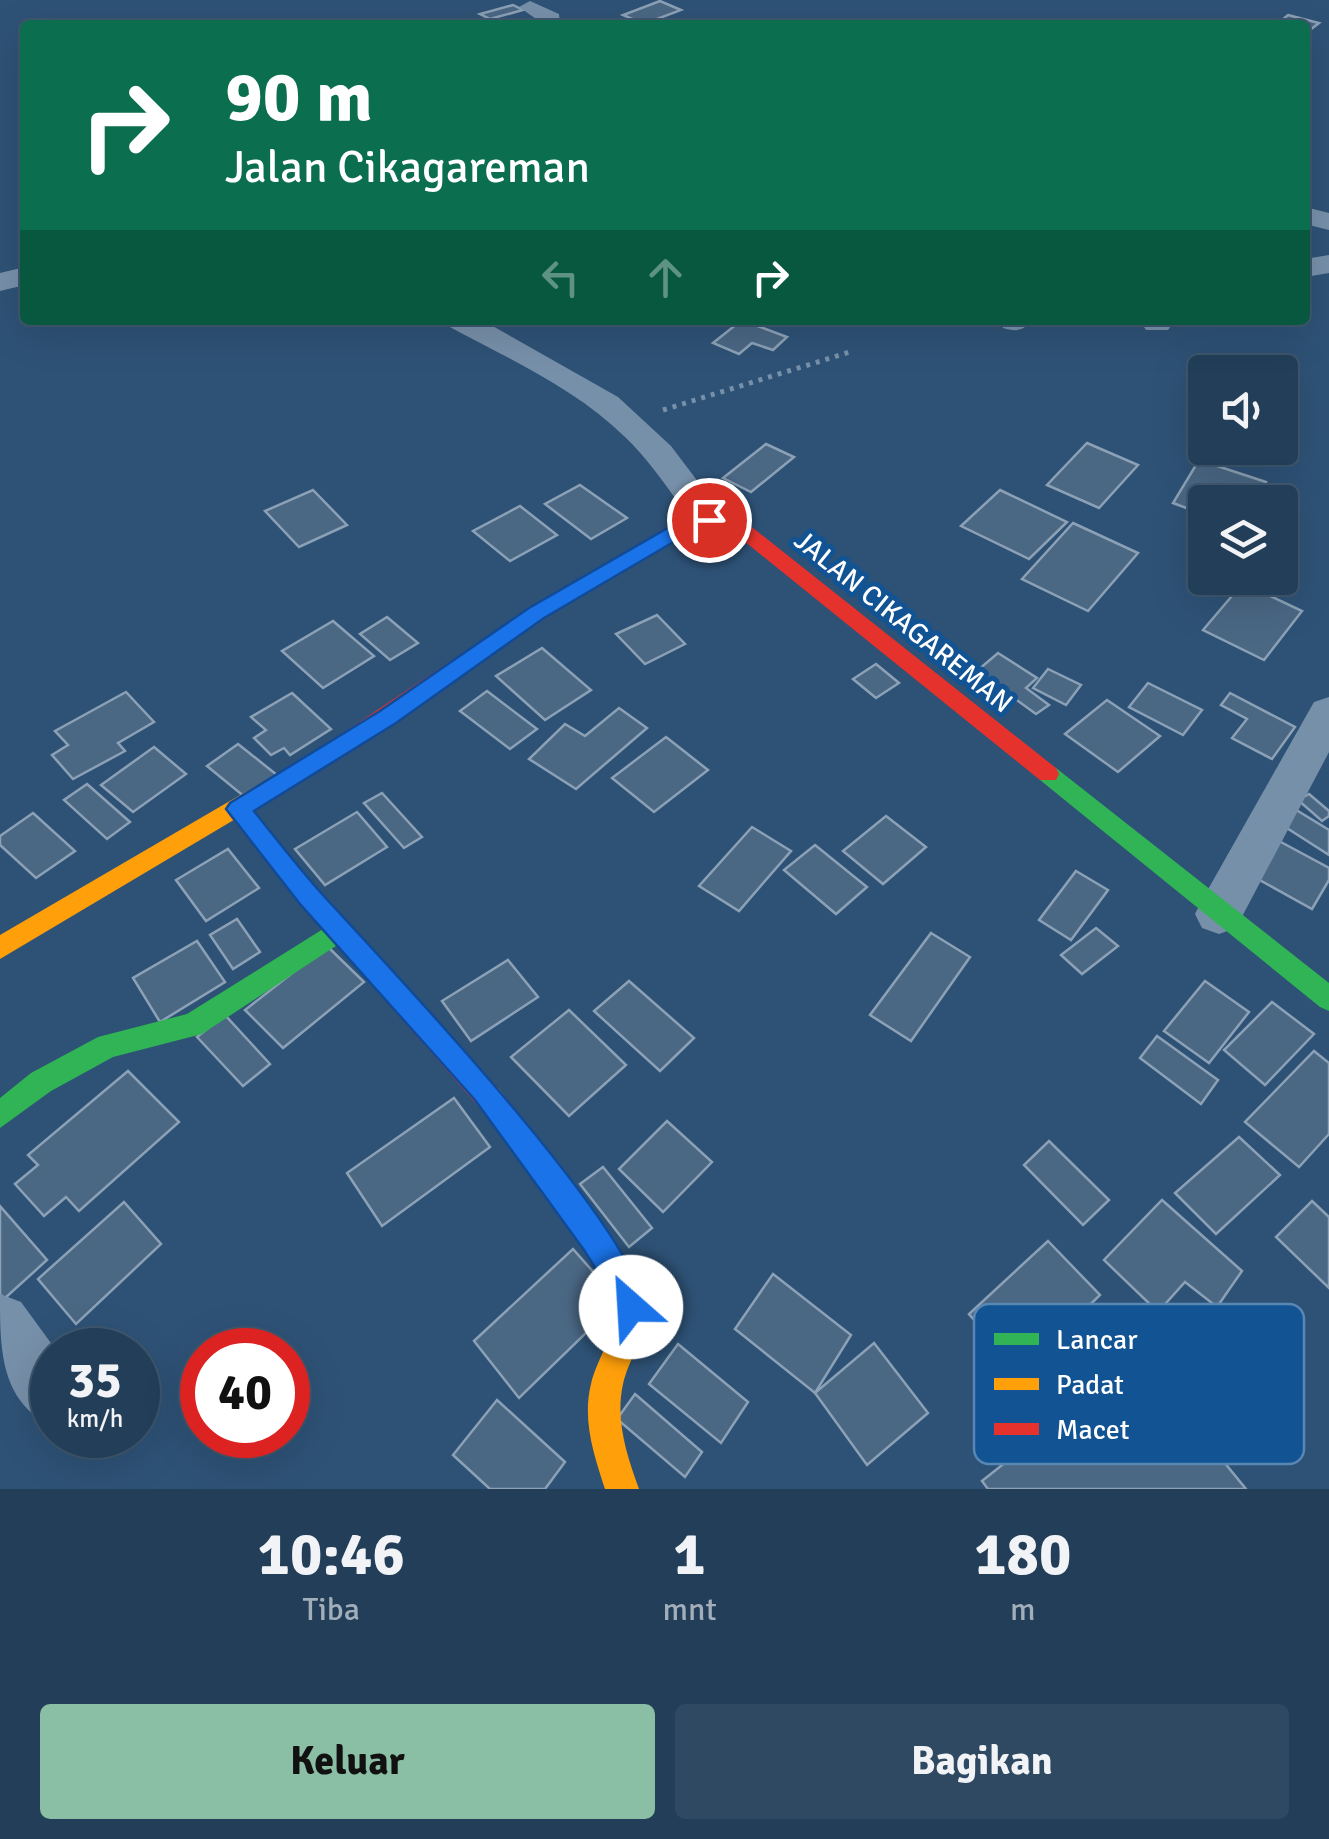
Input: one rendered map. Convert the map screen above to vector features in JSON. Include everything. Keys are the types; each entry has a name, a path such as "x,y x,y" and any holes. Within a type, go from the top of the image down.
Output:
{"street":[{"path":"530,7 551,20"},
{"path":"0,948 388,717 537,613 680,530 709,520 628,421 566,379 467,325"},
{"name":"JALAN CIKAGAREMAN","path":"709,520 741,528 1329,1000"},
{"path":"1218,914 1329,713"},
{"path":"238,809 339,930 484,1091 626,1288 631,1307 628,1338 607,1384 602,1432 622,1489"},
{"path":"0,1115 41,1082 108,1046 193,1025 339,930"},
{"path":"0,1323 30,1365"}],"path":[{"path":"628,421 852,351"}],"building":[{"path":"660,1 681,10 655,20 635,20 623,15"},
{"path":"513,5 523,10 490,19 480,14"},
{"path":"1288,15 1307,20 1282,20"},
{"path":"736,325 755,325 787,337 773,350 752,343 739,354 713,343"},
{"path":"1087,443 1138,465 1099,508 1047,485"},
{"path":"766,444 794,457 751,492 723,478"},
{"path":"1196,465 1214,465 1266,482 1188,485 1188,509 1173,503"},
{"path":"580,485 627,518 591,539 545,504"},
{"path":"313,490 347,525 299,547 265,511"},
{"path":"1000,490 1067,522 1029,559 961,526"},
{"path":"520,506 557,535 510,561 473,531"},
{"path":"1073,523 1138,553 1088,611 1022,579"},
{"path":"1233,595 1268,595 1302,611 1264,660 1203,630"},
{"path":"657,615 685,644 645,664 616,634"},
{"path":"387,617 418,643 390,660 360,634"},
{"path":"333,621 374,656 323,688 282,651"},
{"path":"542,648 591,690 545,720 496,676"},
{"path":"998,653 1037,678 1026,688 1049,705 1036,714 1014,698 1002,708 964,682"},
{"path":"876,664 899,683 876,698 853,679"},
{"path":"1048,669 1081,685 1066,705 1033,688"},
{"path":"1148,683 1202,710 1183,735 1129,707"},
{"path":"487,691 537,729 510,749 460,711"},
{"path":"126,692 154,722 118,743 125,751 73,779 52,755 68,745 55,731"},
{"path":"292,693 331,729 290,755 284,748 271,755 254,738 266,730 251,717"},
{"path":"1230,693 1295,727 1272,759 1232,738 1247,719 1221,705"},
{"path":"1107,700 1160,736 1118,772 1065,734"},
{"path":"619,708 647,728 576,789 529,759 565,724 585,736"},
{"path":"666,737 708,770 654,812 612,778"},
{"path":"238,744 277,775 246,798 207,766"},
{"path":"154,747 186,774 133,812 101,785"},
{"path":"87,784 130,822 107,839 64,800"},
{"path":"382,793 422,837 404,848 364,803"},
{"path":"1309,794 1329,811 1322,821 1298,800"},
{"path":"1293,808 1329,830 1329,855 1279,823"},
{"path":"357,812 387,847 325,885 295,849"},
{"path":"33,813 75,851 36,878 0,845 0,836"},
{"path":"886,816 926,847 883,884 843,851"},
{"path":"752,827 791,851 739,911 699,886"},
{"path":"1279,841 1329,868 1329,880 1312,909 1256,878"},
{"path":"815,845 867,887 836,914 784,870"},
{"path":"228,849 259,888 206,921 176,880"},
{"path":"1076,871 1108,890 1071,940 1039,920"},
{"path":"237,919 260,952 233,969 210,935"},
{"path":"1096,928 1118,946 1082,974 1061,955"},
{"path":"931,933 970,957 911,1041 870,1015"},
{"path":"197,941 225,982 160,1022 133,978"},
{"path":"327,946 364,982 283,1048 245,1010"},
{"path":"508,960 538,997 471,1041 442,1001"},
{"path":"629,981 694,1038 660,1071 594,1011"},
{"path":"1205,981 1249,1012 1209,1063 1164,1031"},
{"path":"1272,1002 1314,1034 1265,1085 1224,1050"},
{"path":"569,1010 626,1065 569,1116 511,1057"},
{"path":"225,1015 270,1064 243,1086 197,1037"},
{"path":"1157,1036 1218,1080 1201,1104 1140,1058"},
{"path":"1314,1051 1329,1063 1329,1134 1299,1167 1245,1122"},
{"path":"128,1071 179,1122 79,1211 66,1197 44,1216 15,1184 38,1165 28,1155"},
{"path":"454,1098 490,1147 382,1226 347,1173"},
{"path":"667,1121 712,1162 663,1212 619,1169"},
{"path":"1239,1137 1280,1175 1216,1234 1175,1193"},
{"path":"1049,1141 1109,1200 1083,1225 1024,1165"},
{"path":"603,1167 652,1228 629,1247 580,1184"},
{"path":"1162,1200 1242,1271 1219,1304 1213,1304 1185,1282 1165,1304 1150,1304 1104,1260"},
{"path":"1312,1201 1329,1217 1329,1288 1276,1237"},
{"path":"124,1202 161,1244 76,1324 38,1279"},
{"path":"0,1206 47,1260 4,1299 0,1294"},
{"path":"1048,1241 1100,1295 1091,1304 980,1304"},
{"path":"573,1249 619,1301 519,1398 474,1341"},
{"path":"773,1274 851,1335 815,1393 735,1329"},
{"path":"874,1343 928,1413 867,1465 815,1393"},
{"path":"678,1344 748,1402 721,1443 649,1384"},
{"path":"635,1394 702,1452 685,1477 617,1419"},
{"path":"497,1400 565,1462 545,1489 490,1489 453,1455"},
{"path":"1003,1464 1226,1464 1246,1489 988,1489 982,1481"}],"traffic: fast":[{"path":"1048,774 1329,999"},
{"path":"0,1115 41,1082 108,1046 193,1025 339,930"}],"traffic: slow":[{"path":"0,948 345,743"},
{"path":"489,1098 590,1233 629,1302 628,1323 607,1383 604,1410 610,1450 622,1489"}],"traffic: jam":[{"path":"345,743 537,613 680,530 709,520 741,528 1048,774"},
{"path":"238,809 309,897 489,1098"}],"route":[{"path":"631,1307 626,1288 594,1240 484,1091 309,897 238,809 388,717 537,613 680,530 709,520"}]}
